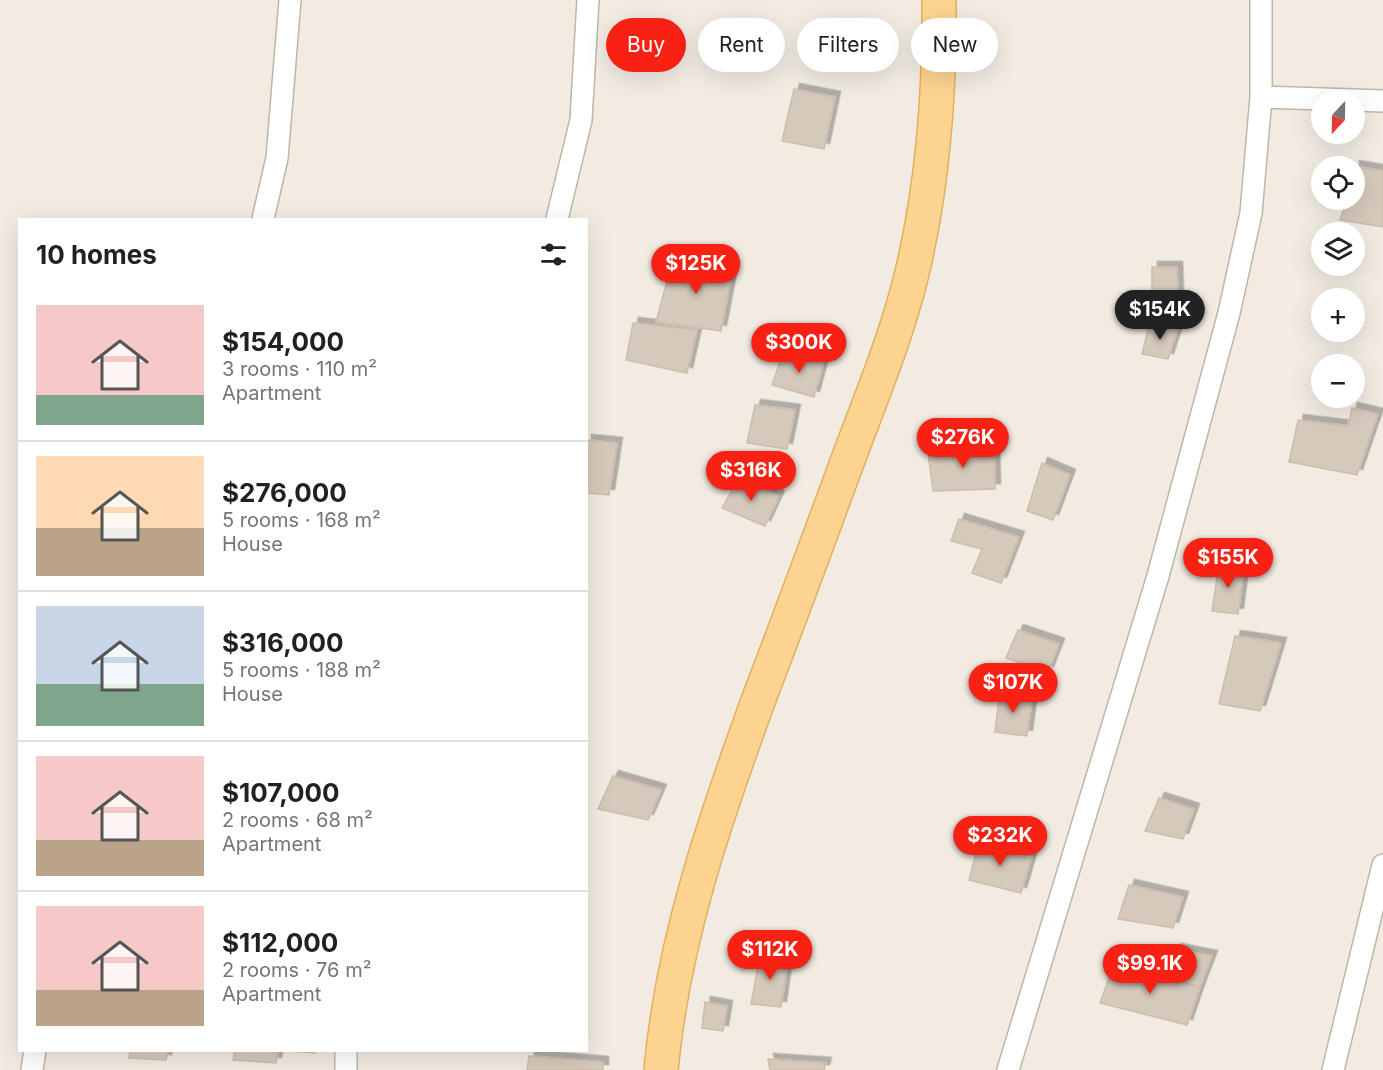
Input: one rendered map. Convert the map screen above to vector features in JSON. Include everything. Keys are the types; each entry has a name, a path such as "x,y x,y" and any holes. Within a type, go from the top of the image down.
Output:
{"main road":[{"path":"661,1070 665,1018 692,896 727,787 878,378 910,278 931,168 939,56 939,0"}],"street":[{"path":"262,218 277,158 290,0"},
{"path":"557,218 581,120 588,0"},
{"path":"1008,1070 1158,576 1229,313 1251,213 1261,97 1261,0"},
{"path":"1261,97 1383,101"},
{"path":"1333,1070 1383,865"},
{"path":"32,1070 35,1052"},
{"path":"346,1052 346,1070"}],"building":[{"path":"794,89 835,97 824,149 782,141"},
{"path":"1365,168 1383,171 1383,227 1365,224 1365,222 1340,220 1343,210 1365,210"},
{"path":"673,259 733,268 721,331 656,322"},
{"path":"1152,267 1177,267 1178,299 1152,298"},
{"path":"1150,322 1178,328 1168,359 1142,354"},
{"path":"633,323 697,330 687,373 626,360"},
{"path":"783,353 824,360 814,397 772,385"},
{"path":"755,405 795,410 787,449 747,443"},
{"path":"1352,408 1378,414 1357,475 1289,462 1298,420 1348,426"},
{"path":"588,440 617,443 609,495 588,493"},
{"path":"994,446 995,489 933,491 928,452"},
{"path":"1042,463 1070,475 1053,520 1027,511"},
{"path":"739,478 779,496 765,526 722,508"},
{"path":"959,519 1019,537 1001,583 972,573 982,549 951,541"},
{"path":"1219,563 1244,567 1238,614 1212,611"},
{"path":"1018,630 1059,644 1048,672 1006,658"},
{"path":"1235,636 1281,643 1260,711 1219,704"},
{"path":"1000,690 1032,699 1027,736 995,732"},
{"path":"613,776 661,790 648,820 598,809"},
{"path":"1159,798 1194,809 1183,839 1145,831"},
{"path":"979,841 1032,856 1021,893 969,880"},
{"path":"1129,885 1183,897 1173,928 1118,919"},
{"path":"1176,949 1212,956 1200,987 1165,978"},
{"path":"760,955 788,959 781,1007 751,1004"},
{"path":"1114,964 1200,987 1187,1025 1100,1003"},
{"path":"705,1002 727,1006 723,1031 702,1028"},
{"path":"130,1052 168,1052 166,1060 129,1058"},
{"path":"235,1052 278,1052 276,1063 233,1060"},
{"path":"529,1056 603,1062 603,1070 527,1070"},
{"path":"768,1059 826,1063 824,1070 770,1070"}]}
